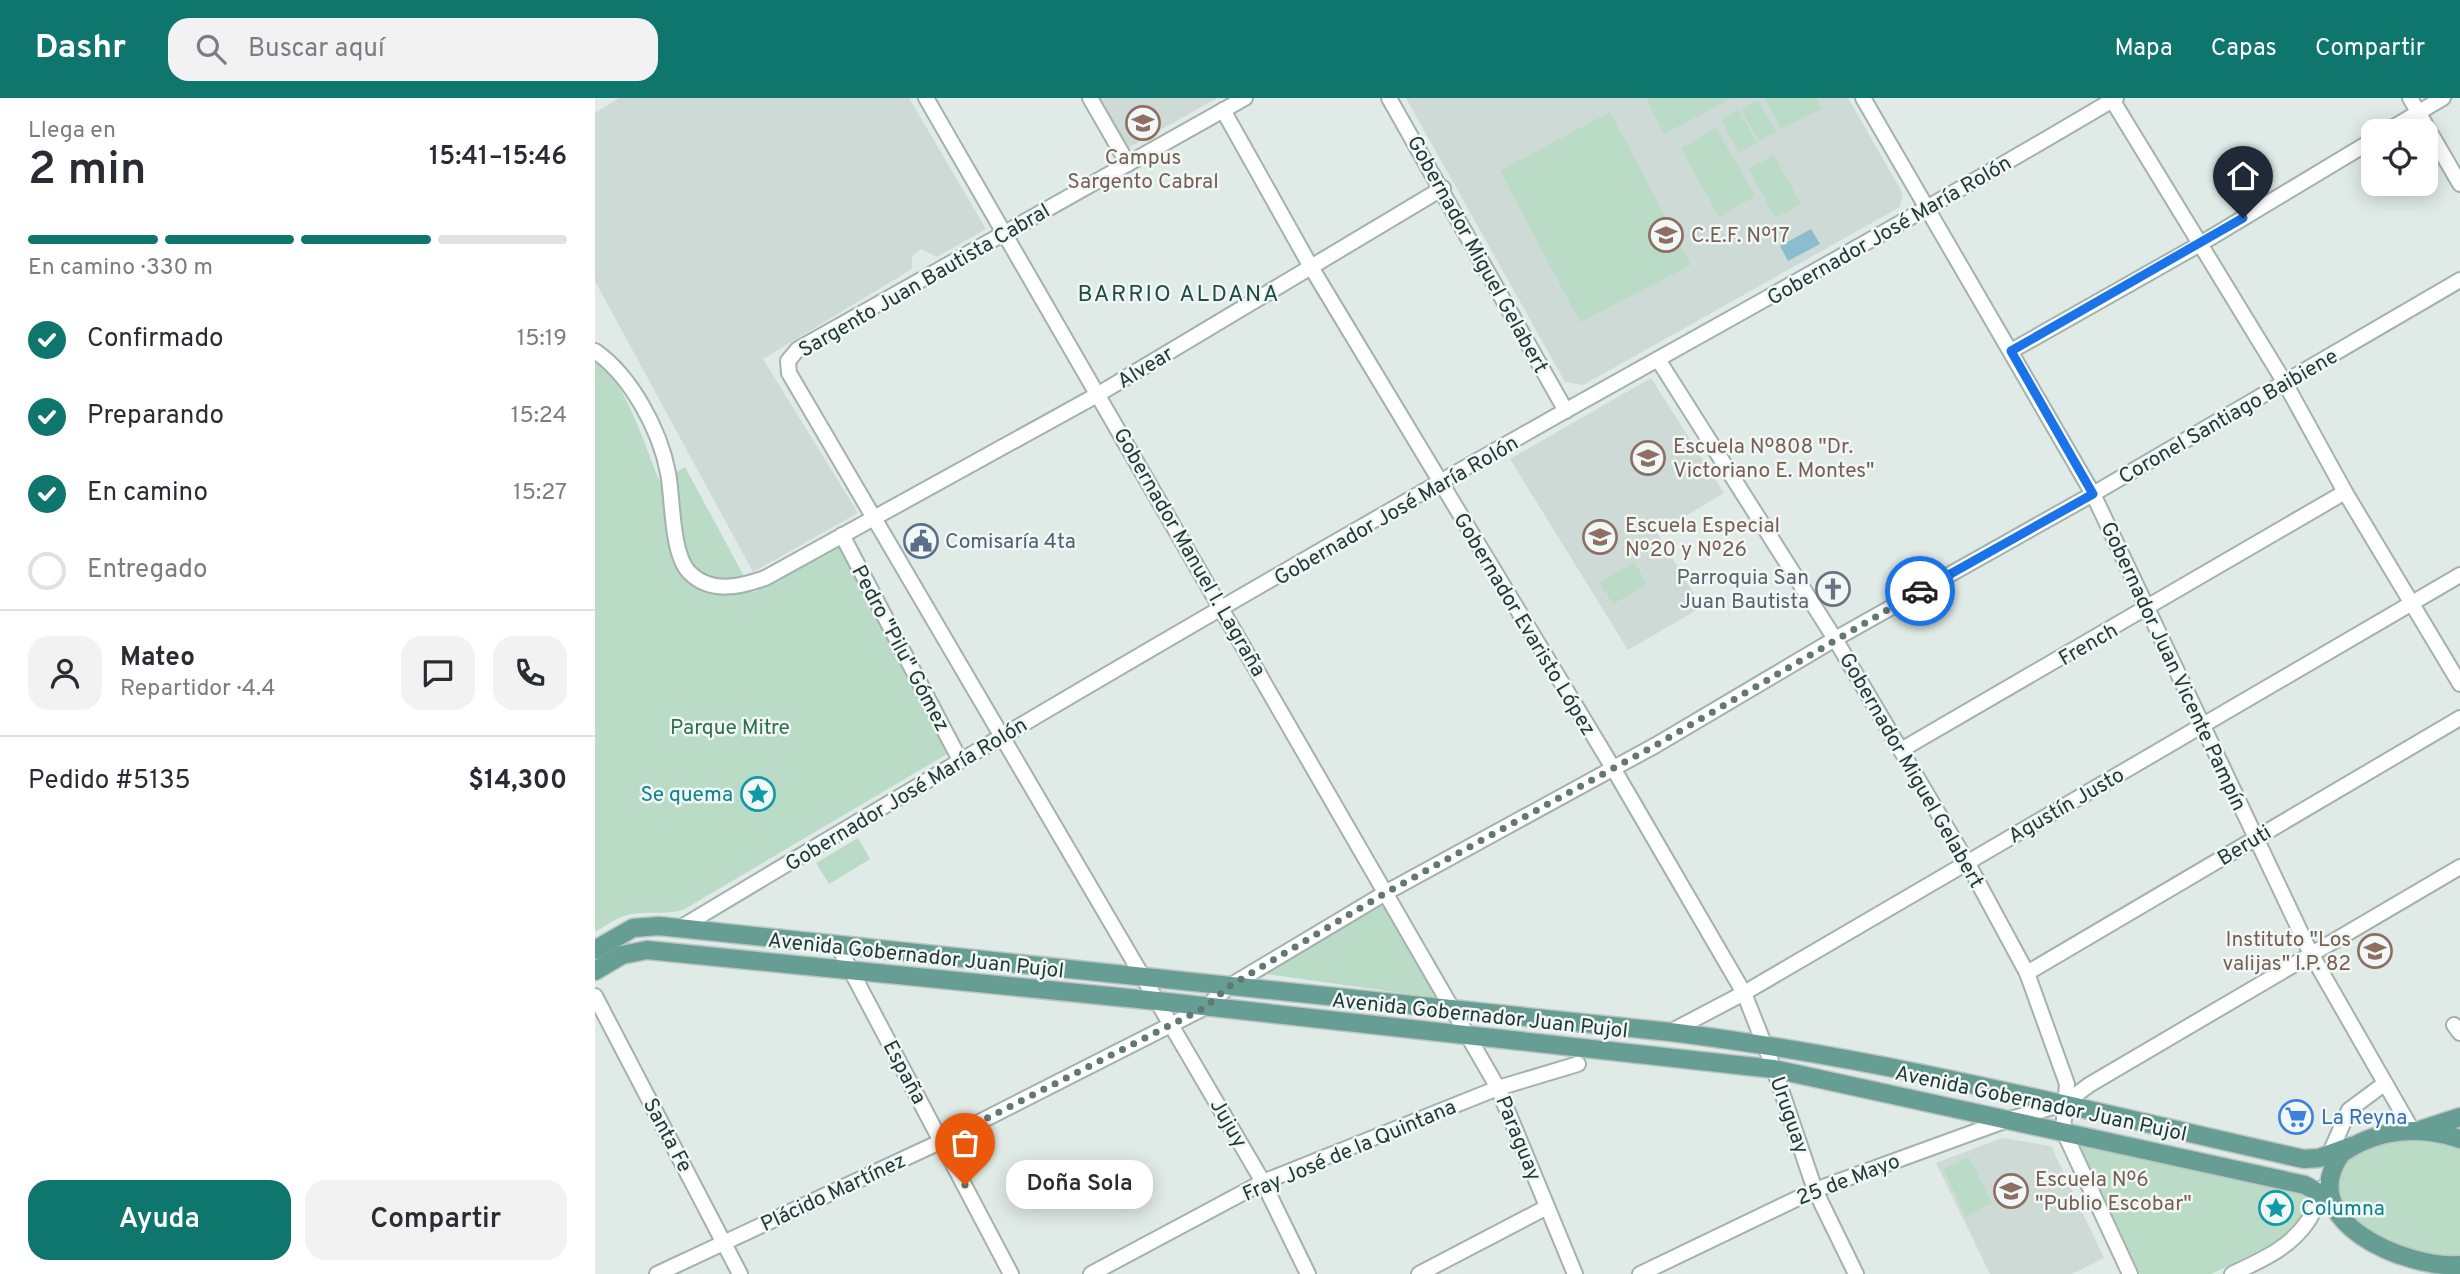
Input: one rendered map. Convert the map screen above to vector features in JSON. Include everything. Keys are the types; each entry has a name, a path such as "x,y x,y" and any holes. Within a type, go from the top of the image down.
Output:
{"main road":[{"name":"Avenida Gobernador Juan Pujol","path":"595,950 633,929 646,926 680,928 1141,976 1453,1013 1495,1014 1670,1032 1765,1044 2064,1104 2304,1158 2329,1155 2369,1139 2416,1130 2460,1117"},
{"name":"Avenida Gobernador Juan Pujol","path":"595,971 622,955 647,950 1157,1001 1775,1069 2305,1185 2319,1194 2357,1233 2399,1257 2422,1264 2460,1265"},
{"path":"2416,1130 2460,1139"},
{"path":"2342,1217 2334,1201 2332,1178 2336,1161 2352,1146"}],"street":[{"name":"Gobernador Manuel I. Lagraña","path":"926,98 1387,892 1453,1013"},
{"path":"1090,98 1128,164"},
{"name":"Sargento Juan Bautista Cabral","path":"788,360 797,349 1245,98"},
{"name":"Gobernador Miguel Gelabert","path":"1389,98 1443,188 1566,411"},
{"name":"Gobernador Juan Vicente Pampín","path":"1863,98 2093,494 2254,839 2310,952 2384,1084 2416,1130"},
{"path":"2410,98 2460,184"},
{"path":"2407,119 2443,98"},
{"path":"2113,99 2285,383 2345,492 2460,684"},
{"name":"Gobernador José María Rolón","path":"680,928 960,760 1566,411 1927,209 2113,99"},
{"name":"Gobernador Evaristo López","path":"1223,110 1311,267 1613,768 1744,993"},
{"path":"2011,351 2200,244 2361,146"},
{"name":"Alvear","path":"595,351 612,363 659,440 668,472 681,558 689,572 712,585 740,587 765,578 873,516 1097,395 1443,188"},
{"name":"Coronel Santiago Baibiene","path":"1228,987 1387,892 1613,768 2093,494 2460,280"},
{"name":"Jujuy","path":"788,360 789,373 1263,1182 1308,1274"},
{"name":"Gobernador Miguel Gelabert","path":"1659,361 1835,639 1967,862 2027,973 2067,1084 2063,1130"},
{"name":"French","path":"1901,750 2148,609 2345,492"},
{"name":"Pedro \"Pilu\" Gómez","path":"842,535 960,760"},
{"name":"Agustín Justo","path":"1670,1032 1744,993 2460,575"},
{"name":"Beruti","path":"2027,973 2460,718"},
{"path":"2064,1104 2089,1084 2310,952 2460,867"},
{"name":"España","path":"838,946 1011,1274"},
{"name":"Plácido Martínez","path":"657,1274 942,1141 1206,1007 1228,987"},
{"name":"Uruguay","path":"1744,993 1775,1069 1815,1190 1856,1274"},
{"name":"Santa Fe","path":"595,996 740,1274"},
{"name":"Paraguay","path":"1453,1013 1498,1088 1575,1274"},
{"name":"Fray José de la Quintana","path":"1091,1274 1263,1182 1498,1088 1578,1064"},
{"path":"2329,1155 2349,1110 2384,1084"},
{"name":"25 de Mayo","path":"1640,1274 1815,1190 2010,1119 2064,1104"},
{"path":"2063,1130 2130,1274"},
{"path":"2232,1274 2290,1244 2317,1207 2319,1194 2332,1178"},
{"path":"1419,1274 1547,1206"}],"shaded area":[{"path":"619,98 909,98 986,229 937,257 921,249 912,256 912,269 763,359 858,513 753,572 595,281 595,113"},
{"name":"Campus Sargento Cabral","path":"1100,98 1217,98 1128,148"},
{"name":"C.E.F. Nº17","path":"1406,98 1848,98 1903,194 1900,207 1583,385 1565,382"},
{"path":"1651,378 1724,493 1657,533 1702,607 1628,650 1510,459"},
{"name":"Escuela Nº6 \"Publio Escobar\"","path":"2002,1138 2051,1146 2104,1258 2072,1274 1990,1274 1936,1163"}],"green space":[{"path":"1646,98 1732,98 1664,134"},
{"path":"1765,98 1816,98 1821,109 1781,129"},
{"path":"1758,100 1776,132 1759,141 1741,110"},
{"path":"1738,110 1757,143 1739,152 1721,120"},
{"path":"1610,112 1691,265 1580,322 1500,171"},
{"path":"1716,128 1755,196 1719,217 1681,148"},
{"path":"1774,155 1801,204 1775,218 1749,169"},
{"name":"Parque Mitre","path":"595,358 626,400 660,482 685,467 753,593 839,545 947,754 683,910 627,915 595,932"},
{"path":"1634,562 1647,584 1613,604 1600,583"},
{"path":"858,838 870,859 829,884 816,863"},
{"path":"1381,901 1437,998 1259,973"},
{"path":"2423,1138 2460,1144 2460,1260 2410,1252 2383,1243 2364,1231 2348,1212 2343,1201 2340,1179 2342,1168 2349,1159 2375,1144"},
{"path":"2075,1141 2302,1192 2309,1205 2290,1236 2211,1274 2140,1274"},
{"path":"1969,1157 1992,1203 1966,1216 1943,1169"}],"water":[{"path":"1811,229 1820,244 1788,261 1780,246"}],"way so far":[{"path":"965,1185 942,1141 1206,1007 1228,987 1387,892 1656,745 1920,591"}],"place":[{"name":"Campus Sargento Cabral","path":"1143,123"},
{"name":"C.E.F. Nº17","path":"1666,235"},
{"name":"Escuela Nº808 \"Dr. Victoriano E. Montes\"","path":"1648,458"},
{"name":"Escuela Especial Nº20 y Nº26","path":"1600,537"},
{"name":"Comisaría 4ta","path":"921,541"},
{"name":"Parroquia San Juan Bautista","path":"1833,589"},
{"name":"Se quema","path":"758,794"},
{"name":"Instituto \"Los valijas\" I.P. 82","path":"2375,951"},
{"name":"La Reyna","path":"2296,1117"},
{"name":"Doña Sola","path":"965,1185"},
{"name":"Escuela Nº6 \"Publio Escobar\"","path":"2011,1191"},
{"name":"Columna","path":"2276,1208"}],"district":[{"name":"BARRIO ALDANA","path":"1179,293"}],"route":[{"path":"1920,591 2093,494 2011,351 2243,218"}]}
